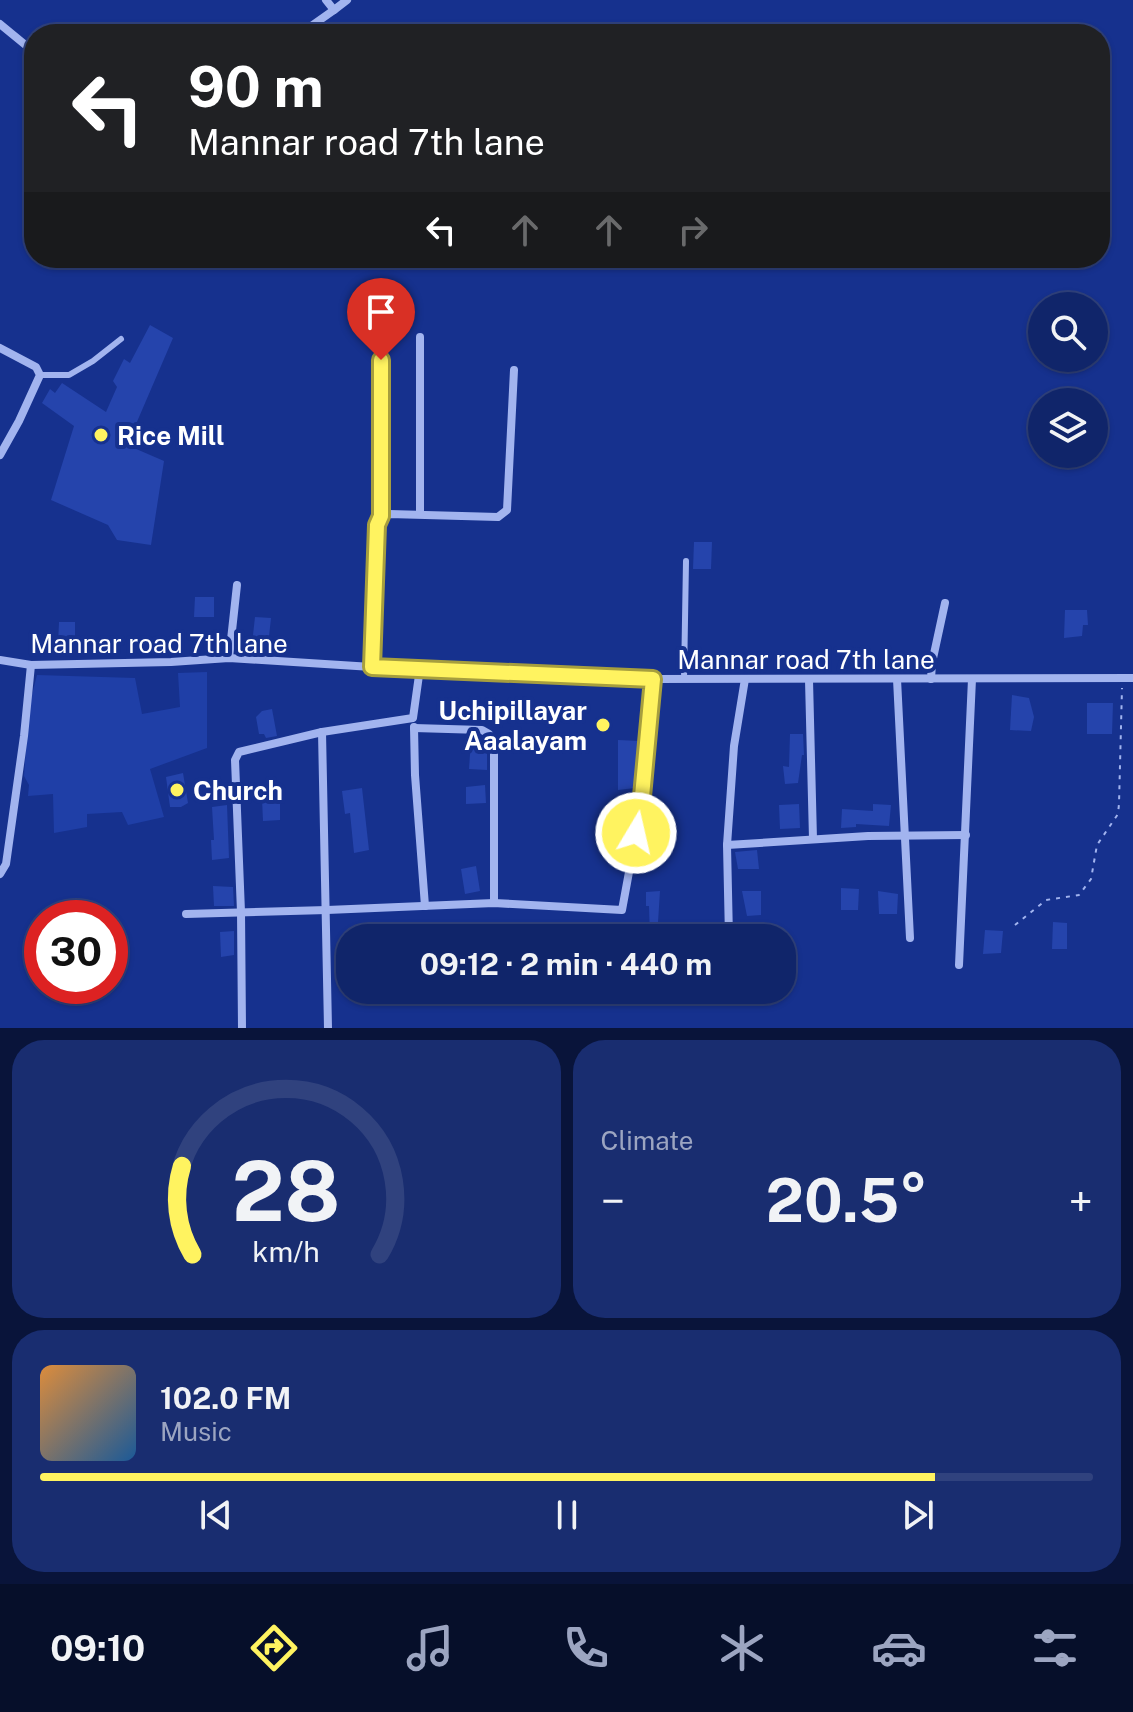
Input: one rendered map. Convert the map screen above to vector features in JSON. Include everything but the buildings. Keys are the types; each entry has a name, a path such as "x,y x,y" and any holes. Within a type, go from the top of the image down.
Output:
{"street":[{"path":"326,0 334,10"},
{"path":"314,24 347,0"},
{"path":"0,24 24,44"},
{"path":"372,667 377,525 381,516 381,328"},
{"path":"420,337 420,514"},
{"path":"0,348 36,367 40,375 0,455"},
{"path":"381,516 498,517 507,510 514,370"},
{"path":"229,658 237,585"},
{"path":"931,679 945,603"},
{"name":"Mannar road 7th lane","path":"0,660 31,665 229,658 653,679 1133,678"},
{"path":"0,874 6,864 31,665"},
{"path":"420,668 413,718 425,906"},
{"path":"186,914 494,903 622,910 641,807 653,679"},
{"path":"729,924 727,845 734,746 745,679"},
{"path":"897,679 910,938"},
{"path":"959,965 972,679"},
{"path":"809,680 813,839"},
{"path":"242,1028 235,760 239,752 322,732 413,718"},
{"path":"414,728 482,730 494,740 494,903"},
{"path":"322,732 328,1028"},
{"path":"727,845 904,835 966,835"}],"lane":[{"path":"40,375 69,375 121,339"},
{"path":"684,679 686,561"}],"path":[{"path":"1015,925 1046,900 1079,895 1091,879 1097,845 1118,814 1122,679"}],"shaded area":[{"path":"207,672 207,748 150,769 164,817 128,825 122,812 87,814 87,827 54,833 53,794 28,796 29,785 24,776 29,706 37,675 135,678 142,714 180,707 178,673"}],"place":[{"name":"Rice Mill","path":"101,435"},
{"name":"Uchipillayar Aaalayam","path":"603,725"},
{"name":"Church","path":"177,790"}],"route":[{"path":"381,360 381,516 377,525 372,667 653,679 636,833"}]}
